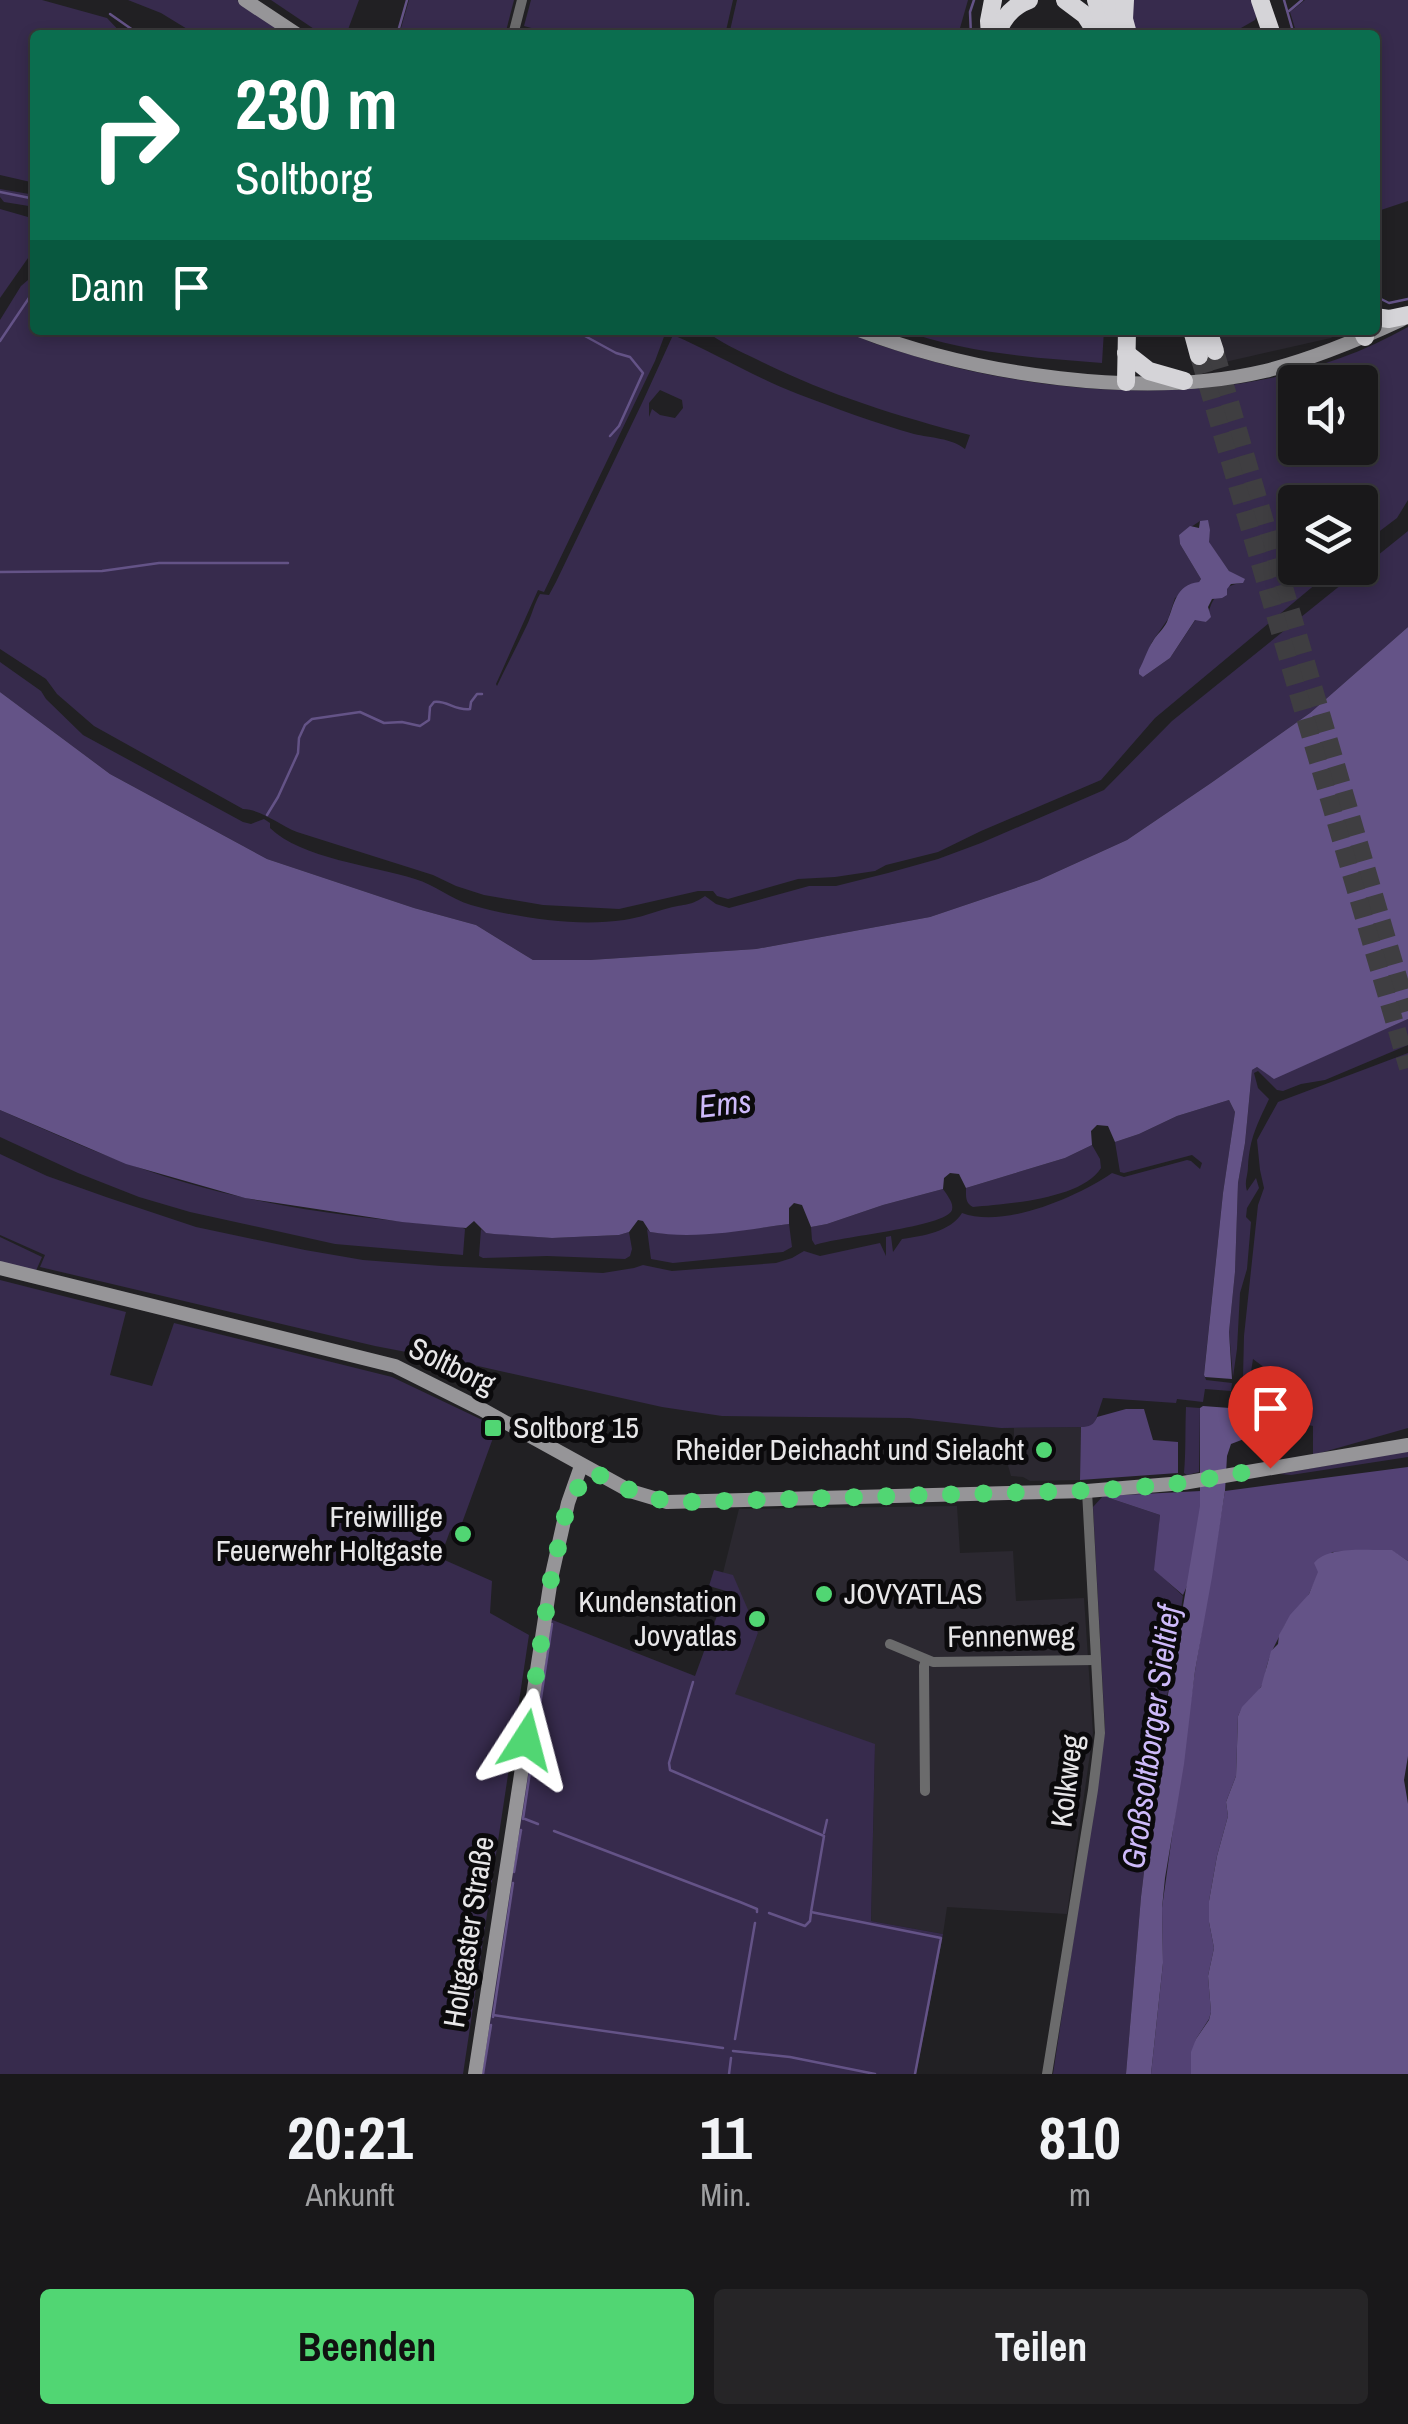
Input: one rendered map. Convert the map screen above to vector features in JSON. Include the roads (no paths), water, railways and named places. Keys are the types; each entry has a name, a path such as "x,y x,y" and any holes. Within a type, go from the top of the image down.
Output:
{"highway":[{"path":"992,30 989,21 993,0"},
{"path":"997,30 1008,14 1029,0"},
{"path":"1065,0 1085,15 1095,30"},
{"path":"1096,0 1105,30"},
{"path":"1110,0 1122,30"},
{"path":"1124,30 1126,0"},
{"path":"1260,0 1270,30"},
{"path":"1380,318 1408,316"},
{"path":"1126,382 1127,335"},
{"path":"1195,335 1207,354 1208,335"},
{"path":"1126,353 1148,371 1184,381"}],"main road":[{"path":"245,0 290,30"},
{"path":"1380,327 1408,316"},
{"path":"874,335 987,368 1126,382 1218,379 1264,371 1359,335"},
{"name":"Soltborg","path":"0,1268 395,1366 586,1468 642,1496 667,1502 1086,1491 1194,1481 1408,1445"},
{"name":"Holtgaster Straße","path":"475,2074 546,1610 568,1503 586,1468"}],"street":[{"path":"514,30 522,0"},
{"name":"Kolkweg","path":"1047,2074 1100,1733 1086,1491"},
{"name":"Fennenweg","path":"890,1644 933,1662 1096,1660"},
{"name":"Fennenweg","path":"925,1791 926,1660"}],"water":[{"path":"1208,520 1209,542 1229,571 1245,579 1243,583 1231,584 1227,595 1212,599 1208,607 1211,617 1206,622 1195,620 1170,658 1143,677 1139,670 1177,596 1201,579 1180,544 1179,535"},
{"name":"Ems","path":"1408,627 1408,1019 1274,1079 1257,1067 1252,1070 1238,1183 1229,1332 1232,1379 1204,1375 1235,1112 1229,1100 1115,1142 1108,1126 1097,1125 1091,1131 1092,1145 1065,1158 966,1188 959,1174 950,1173 944,1178 943,1189 827,1224 811,1227 802,1205 794,1203 789,1208 789,1224 685,1235 650,1232 638,1220 629,1232 619,1235 552,1238 486,1233 474,1221 466,1228 402,1222 245,1198 126,1164 0,1110 0,692 110,774 267,859 476,925 533,960 590,960 756,949 930,917 1039,880 1127,840 1211,783 1310,713"},
{"path":"1203,1406 1239,1412 1244,1439 1231,1444 1227,1456 1225,1491 1195,1671 1165,1878 1163,1963 1151,2074 1126,2074 1159,1748 1200,1506"},
{"path":"1392,1550 1408,1561 1408,1756 1404,1780 1408,1804 1408,2074 1191,2074 1191,2052 1211,2012 1208,1976 1214,1948 1209,1901 1228,1816 1226,1802 1236,1776 1238,1716 1261,1687 1271,1651 1290,1615 1309,1594 1318,1572 1314,1563 1339,1551"}],"waterway":[{"path":"398,30 407,0"},
{"path":"971,30 974,0"},
{"path":"1284,0 1293,30"},
{"path":"1289,11 1302,0"},
{"path":"110,14 133,30"},
{"path":"0,192 30,198"},
{"path":"0,341 30,296"},
{"path":"1380,298 1389,303 1408,299"},
{"path":"583,335 630,357 643,373 619,426 610,436"},
{"path":"0,572 102,571 159,563 288,563"},
{"path":"267,815 298,753 305,725 312,719 360,712 384,723 420,726 429,720 434,702 470,709 477,694 482,694"},
{"path":"523,1819 552,1624"},
{"path":"693,1682 670,1770 824,1836 811,1912 941,1938 915,2074"},
{"path":"525,1819 538,1824"},
{"path":"824,1833 827,1820"},
{"path":"514,1872 521,1830"},
{"path":"554,1831 757,1912"},
{"path":"493,2017 513,1883"},
{"path":"769,1913 805,1926 811,1913"},
{"path":"735,2039 755,1923"},
{"path":"493,2015 723,2048"},
{"path":"483,2074 491,2025"},
{"path":"733,2051 790,2057 875,2074"},
{"path":"729,2074 731,2058"}],"tunnel":[{"path":"1215,351 1408,1011"},
{"path":"1199,356 1408,1068"}],"place":[{"name":"Soltborg 15","path":"493,1428"},
{"name":"Rheider Deichacht und Sielacht","path":"1044,1450"},
{"name":"Freiwillige Feuerwehr Holtgaste","path":"463,1534"},
{"name":"JOVYATLAS","path":"824,1594"},
{"name":"Kundenstation Jovyatlas","path":"757,1619"}],"water label":[{"name":"Großsoltborger Sieltief","path":"1151,1737"}]}
